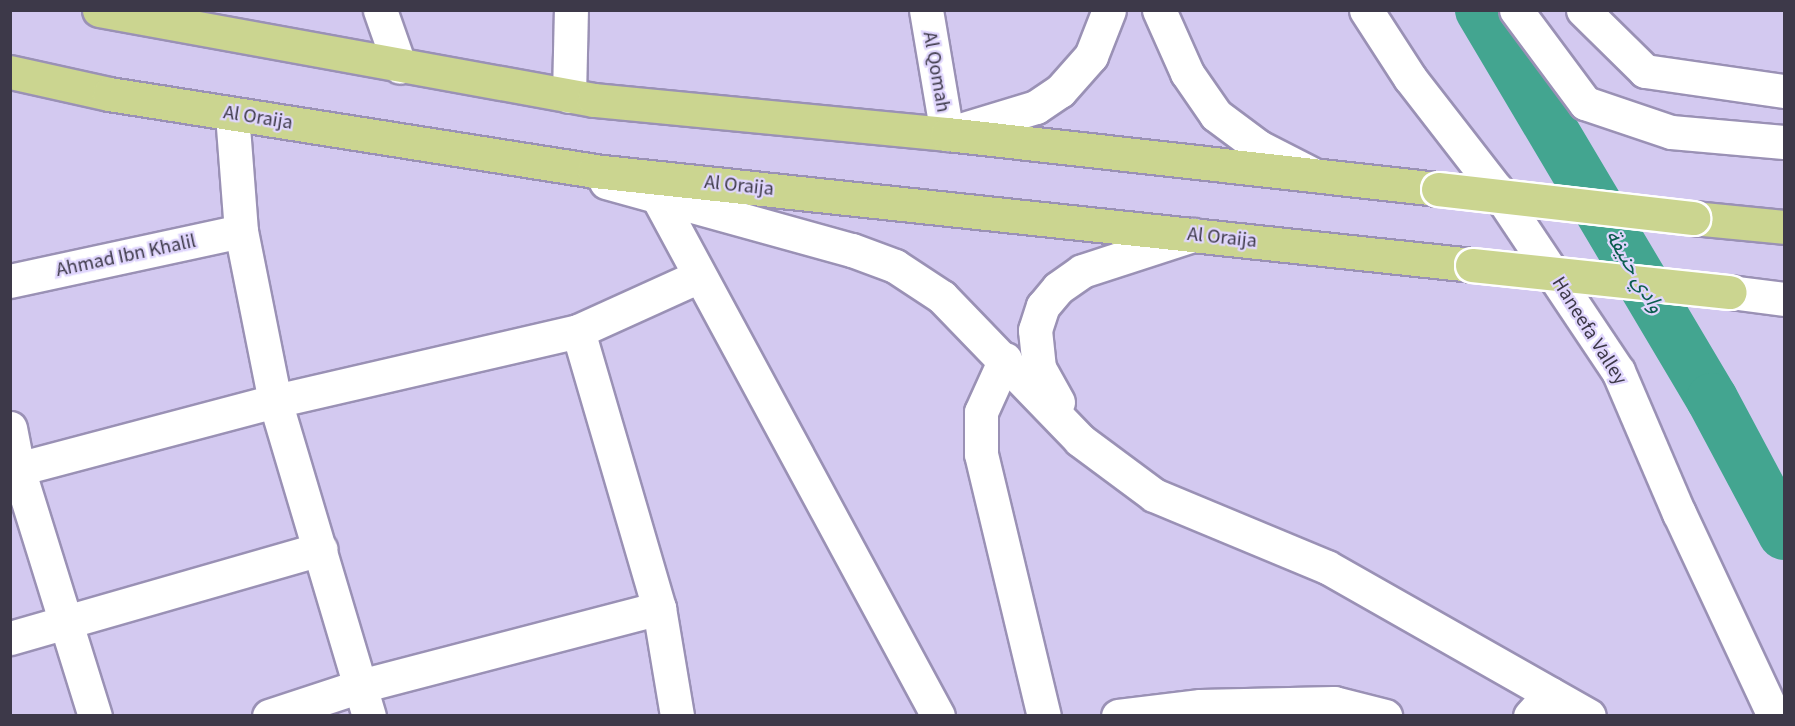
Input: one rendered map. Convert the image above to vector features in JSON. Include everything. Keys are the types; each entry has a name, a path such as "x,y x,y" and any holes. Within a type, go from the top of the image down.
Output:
{"main road":[{"path":"99,10 150,16 400,66 569,96 947,134 1317,177 1785,227"},
{"name":"Al Oraija","path":"10,72 109,94 529,161 1730,292"}],"street":[{"path":"380,10 400,66"},
{"path":"569,96 571,10"},
{"name":"Al Qomah","path":"926,10 947,134"},
{"path":"947,134 1036,107 1060,91 1091,56 1109,10"},
{"path":"1159,10 1187,73 1216,115 1258,147 1317,177"},
{"name":"Haneefa Valley","path":"1366,10 1410,78 1496,189 1618,371 1679,513 1774,716"},
{"path":"1516,10 1585,104 1671,132 1785,142"},
{"path":"1583,10 1645,71 1785,91"},
{"path":"232,114 241,231 275,401 364,701"},
{"path":"529,161 852,250 895,266 942,297 1080,440 1154,495 1326,567 1540,705 1589,716"},
{"path":"657,196 938,716"},
{"name":"Ahmad Ibn Khalil","path":"10,281 241,231"},
{"path":"1080,440 1039,368 1035,330 1043,306 1058,288 1082,271 1193,235"},
{"path":"14,470 275,401 578,331 699,276"},
{"path":"1730,292 1785,298"},
{"path":"578,331 659,608 677,716"},
{"path":"1005,360 981,412 981,454 1044,716"},
{"path":"10,428 14,470 66,622 95,716"},
{"path":"10,638 320,549"},
{"path":"269,716 364,701 659,608"},
{"path":"1118,716 1200,706 1334,702 1385,716"}],"waterway":[{"name":"وادي حنيفة","path":"1481,10 1712,399 1784,534"}]}
